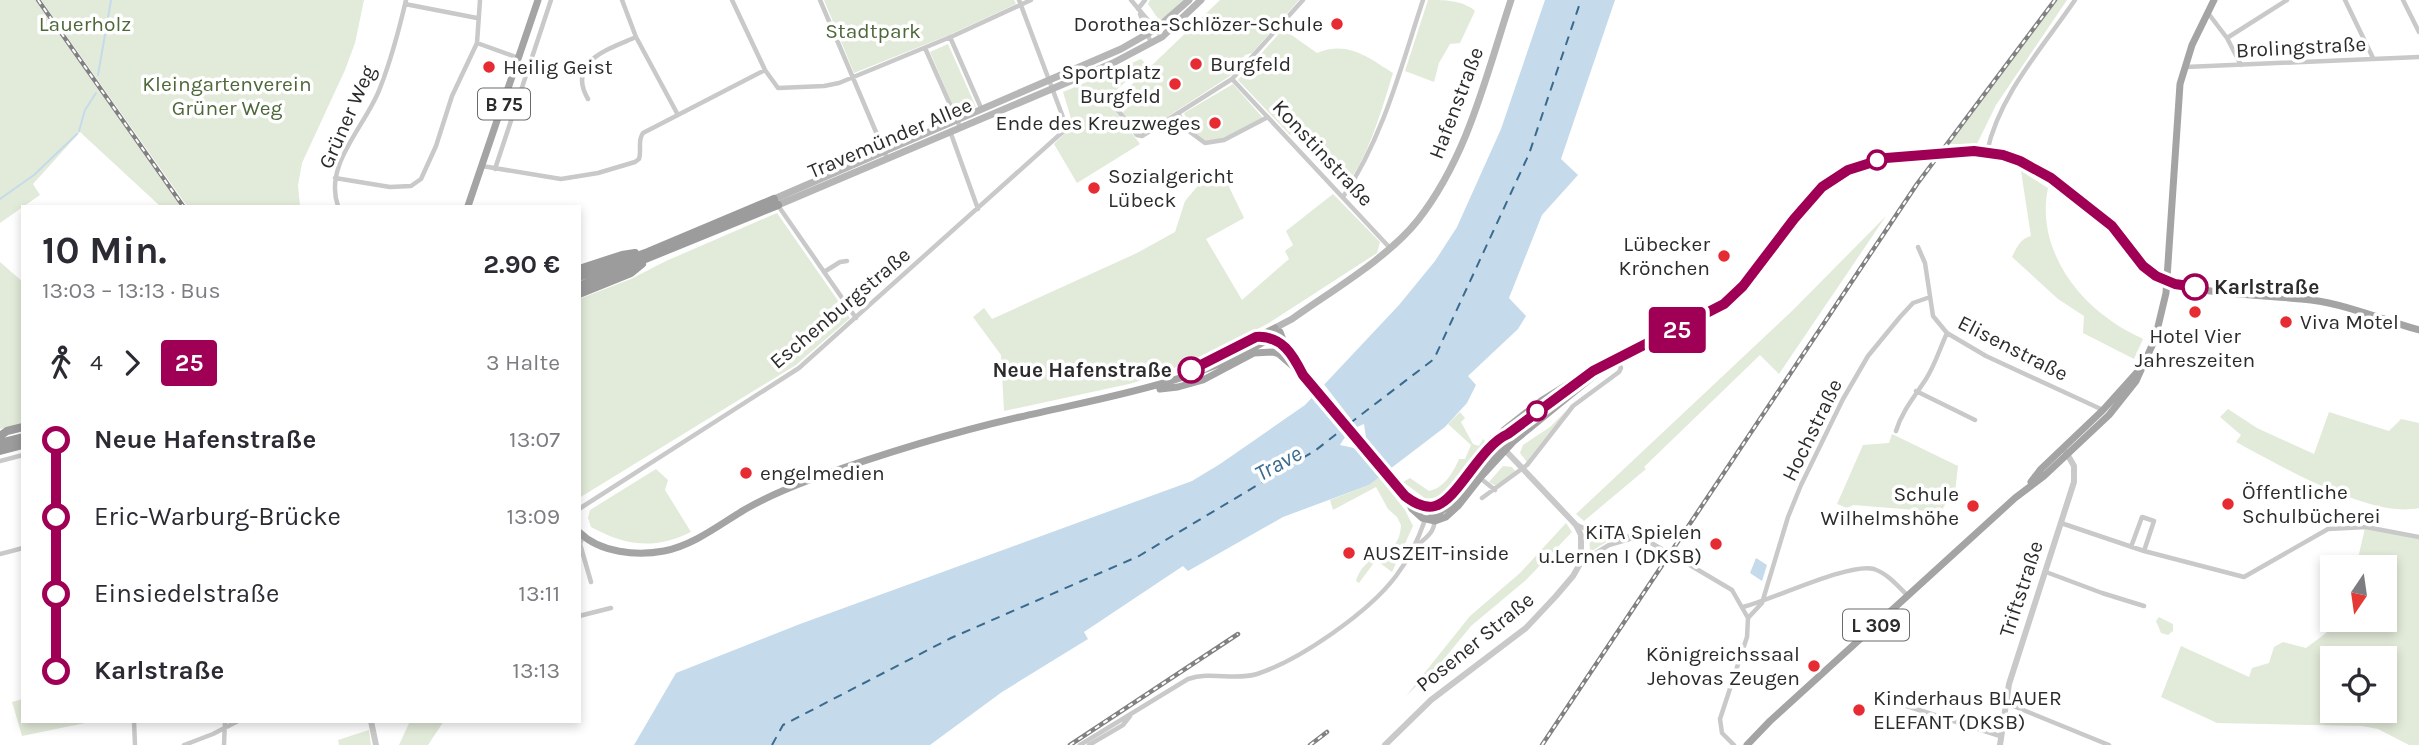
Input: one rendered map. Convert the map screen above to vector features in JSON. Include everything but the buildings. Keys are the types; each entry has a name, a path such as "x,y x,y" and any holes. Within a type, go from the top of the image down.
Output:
{"highway":[{"name":"Travemünder Allee","path":"581,284 776,202"},
{"path":"581,268 622,255 650,255"},
{"name":"Travemünder Allee","path":"581,276 650,255"},
{"path":"581,294 631,273 650,255"},
{"path":"0,436 21,428"},
{"path":"0,443 21,438"},
{"path":"0,451 21,446"}],"main road":[{"name":"B 75","path":"468,205 538,0"},
{"name":"Travemünder Allee","path":"776,202 983,113 1111,54 1156,29 1189,0"},
{"name":"Travemünder Allee","path":"983,113 1053,89 1113,63 1162,37 1200,0"},
{"name":"Hafenstraße","path":"1136,391 1187,377 1271,338 1292,319 1390,248 1417,221 1454,164 1467,136 1511,0"},
{"name":"L 309","path":"1747,745 2107,412 2131,376 2140,369 2161,321 2178,106 2185,67 2214,0"},
{"path":"1405,496 1423,506 1434,507 1443,503 1501,445 1593,371 1724,304 1743,286 1812,197 1835,177 1866,162 1886,158 1968,151 1987,152 2020,161 2051,178 2112,226 2143,266 2166,281 2213,290 2330,303 2419,330"},
{"name":"Hafenstraße","path":"1136,391 1198,367 1256,337 1278,330"},
{"path":"1278,330 1302,374"},
{"path":"1256,337 1271,338 1286,347"},
{"path":"1271,338 1270,346 1273,352"},
{"path":"581,534 624,552 650,553 666,550 696,539 762,500 830,473 991,424 1136,391 1191,384 1254,353 1273,352 1284,357 1302,374 1405,496 1412,509 1425,520 1453,512 1480,478 1501,445"},
{"path":"1434,519 1456,498 1501,445 1531,427 1614,361"}],"street":[{"path":"335,178 390,187 416,184 425,172 452,96 477,43 480,0"},
{"path":"495,169 551,0"},
{"path":"622,0 636,37 678,115"},
{"path":"732,0 765,70 778,88 824,86 853,77 950,37 1020,2 1031,0"},
{"path":"820,0 886,155"},
{"path":"1131,0 1162,37"},
{"path":"1145,0 1139,9 1151,43"},
{"path":"1109,99 1139,136 1232,79 1303,0"},
{"path":"1343,197 1374,144 1423,0"},
{"path":"1987,152 1998,118 2011,92 2075,0"},
{"path":"2227,38 2287,0"},
{"path":"2346,0 2373,58"},
{"path":"2403,0 2419,32"},
{"path":"405,2 477,18"},
{"name":"Grüner Weg","path":"338,205 334,190 335,178 343,156 380,89 405,2"},
{"path":"1020,2 1053,89"},
{"path":"2208,13 2227,38 2242,65"},
{"path":"588,99 583,91 582,75 585,67 594,57 636,37"},
{"path":"950,37 983,113"},
{"path":"477,43 520,58"},
{"path":"925,48 959,123"},
{"name":"Brolingstraße","path":"2185,67 2419,57"},
{"path":"482,166 561,179 598,173 635,162 641,154 640,138 643,133 765,70"},
{"name":"Konstinstraße","path":"1232,79 1390,248"},
{"name":"Eschenburgstraße","path":"581,508 799,368 856,318 1067,128 1053,89"},
{"path":"1178,113 1186,129 1205,143 1224,140 1268,117"},
{"path":"949,128 978,209"},
{"path":"776,202 856,318"},
{"name":"Elisenstraße","path":"1918,247 1926,263 1933,316 1947,333 1986,356 2107,412"},
{"path":"824,272 840,262 847,261"},
{"name":"Hochstraße","path":"1748,618 1762,603 1788,517 1843,399 1868,356 1900,317 1913,303 1930,297"},
{"path":"1896,431 1916,391 1927,377 1947,333"},
{"path":"1482,498 1522,468 1573,406 1619,372 1621,368 1614,361"},
{"path":"1916,391 1975,420"},
{"path":"1501,445 1574,522 1581,535 1581,562"},
{"name":"Triftstraße","path":"2000,745 2012,674 2075,474 2065,451"},
{"path":"0,461 21,456"},
{"path":"1480,478 1495,490"},
{"path":"1080,745 1188,679 1197,676 1237,678 1256,674 1280,664 1318,642 1355,615 1390,584 1415,547 1432,531 1434,519 1423,506"},
{"path":"2131,547 2142,517 2154,521 2144,551"},
{"path":"1415,547 1425,520"},
{"path":"1574,522 1593,531 1638,537 1732,590 1748,618 1747,637 1720,719 1722,733 1734,745"},
{"path":"2061,523 2144,551 2244,577 2328,529 2366,527 2419,537"},
{"name":"Posener Straße","path":"1385,745 1431,700 1526,628 1573,576 1581,562 1609,545 1638,537"},
{"path":"581,547 591,582"},
{"path":"0,554 21,549"},
{"path":"1743,607 1863,568 1885,575 1908,596"},
{"path":"2046,572 2144,606"},
{"path":"581,616 611,608"},
{"path":"1891,701 2000,736"},
{"path":"2005,703 2109,745"},
{"path":"1089,745 1123,724 1130,716"},
{"path":"134,723 135,745"},
{"path":"224,745 225,723"},
{"path":"184,745 234,723"},
{"path":"371,723 376,745"}],"green space":[{"name":"Lauerholz","path":"0,0 35,0 179,205 159,205 80,132 33,184 40,195 26,205 21,205 21,208 0,223"},
{"name":"Kleingartenverein Grüner Weg","path":"41,0 364,0 355,43 345,70 302,163 298,185 300,205 186,205"},
{"name":"Stadtpark","path":"824,0 1014,0 1016,4 949,35 854,73"},
{"path":"1150,0 1184,0 1167,17 1159,20 1148,4"},
{"name":"Sportplatz Burgfeld","path":"1220,0 1299,0 1252,53 1245,55 1233,74 1144,132 1139,132 1122,113 1132,103 1123,93"},
{"path":"1428,0 1459,3 1475,11 1460,43 1450,44 1439,63 1434,82 1405,71"},
{"path":"2057,0 2067,0 1996,105 1977,144 1949,144"},
{"path":"1283,29 1317,53 1328,49 1348,49 1366,56 1393,73 1367,150 1343,187 1312,156 1319,149 1299,127 1290,135 1238,80"},
{"path":"948,44 976,107 957,115 930,52"},
{"path":"1141,59 1146,64 1106,99 1140,144 1077,183 1054,144 1073,125 1063,92"},
{"path":"1233,84 1263,118 1223,139 1205,142 1192,133 1184,113"},
{"path":"1198,170 1221,170 1244,218 1206,239 1242,300 1289,259 1285,251 1293,245 1286,231 1333,194 1380,242 1377,253 1269,323 1166,373 1129,384 1004,411 1001,355 973,317 984,308 992,319 1137,253 1175,232 1185,201 1197,187"},
{"path":"2021,171 2048,188 2047,226 2059,263 2069,279 2095,308 2118,326 2143,339 2134,359 2083,333 2084,316 2058,299 2012,257 2021,241 2031,236"},
{"path":"777,213 850,318 796,365 581,497 581,298 631,279"},
{"path":"1886,216 1779,374 1760,355 1644,467 1646,469 1584,521 1576,514 1793,310"},
{"path":"0,262 21,280 21,424 0,429"},
{"path":"1568,409 1527,462 1520,453 1523,445 1550,427"},
{"path":"2228,409 2257,428 2314,454 2329,412 2389,431 2401,419 2419,423 2419,508 2376,506 2326,488 2276,464 2236,442 2241,435 2220,417"},
{"path":"1460,412 1465,418 1461,422 1473,444 1479,446 1483,439 1486,442 1444,492 1438,497 1426,499 1403,482 1410,478 1429,491 1439,487 1447,479 1459,459 1465,459 1471,445 1448,424"},
{"path":"1892,434 1958,466 1955,492 1940,512 1853,505 1847,508 1837,504 1863,445 1889,443"},
{"path":"1503,466 1512,467 1516,472 1496,486 1489,482"},
{"path":"656,469 668,480 665,490 691,532 665,541 640,543 628,542 591,527 588,518 590,510"},
{"path":"1379,477 1405,510 1413,526 1392,572 1376,560 1359,583 1356,581 1367,563 1395,545 1401,525 1376,487 1333,510 1330,500 1369,485"},
{"path":"1566,523 1572,532 1526,580 1471,626 1444,659 1406,696 1470,616 1520,573"},
{"path":"2365,528 2419,538 2419,745 2409,745 2378,729 2362,726 2217,723 2161,697 2181,646 2249,677 2252,668 2269,663 2274,647 2283,642 2306,648 2326,633 2398,632 2398,555 2359,555"},
{"path":"1589,534 1611,536 1613,538 1590,552"},
{"path":"2159,617 2173,624 2173,631 2168,635 2161,633 2156,621"},
{"path":"21,700 21,723 85,723 22,736 12,702"},
{"path":"409,723 443,723 428,745 399,745"},
{"path":"369,730 371,745 339,745 338,740"}],"water":[{"name":"Trave","path":"1545,0 1615,0 1561,159 1578,175 1542,215 1509,298 1526,316 1518,329 1468,376 1476,385 1467,403 1445,427 1369,485 1283,517 1188,571 1183,566 1084,632 1088,639 1002,692 930,745 634,745 676,673 800,624 1192,481 1305,405 1399,305 1435,261 1457,227 1501,129"},
{"path":"1756,558 1767,565 1762,581 1750,573"}],"pier":[{"path":"1323,383 1357,427 1364,424 1366,438 1393,470 1381,480 1354,448 1340,445 1345,437 1310,396"}],"waterway":[{"path":"98,75 111,0"},
{"path":"79,131 85,110 96,93"},
{"path":"0,199 34,175 77,134"}],"ferry route":[{"path":"1349,424 1434,359 1529,154 1581,0"},
{"path":"772,745 783,725 951,638 1139,556 1316,450 1344,428"}],"railway":[{"path":"38,0 182,205"},
{"path":"1542,745 1917,184 2055,0"},
{"path":"1070,745 1238,634"},
{"path":"1310,745 1327,732"}],"bus line":[{"name":"25","path":"1191,370 1256,337 1278,340 1293,356 1303,375 1405,496 1419,505 1434,507 1443,503 1496,439 1508,434 1593,371 1724,304 1743,286 1812,197 1835,177 1866,162 1968,151 2011,157 2051,178 2112,226 2143,266 2156,276 2175,284 2195,287"}],"place":[{"name":"Dorothea-Schlözer-Schule","path":"1337,24"},
{"name":"Burgfeld","path":"1196,64"},
{"name":"Heilig Geist","path":"489,67"},
{"name":"Sportplatz Burgfeld","path":"1175,84"},
{"name":"Ende des Kreuzweges","path":"1215,123"},
{"name":"Sozialgericht Lübeck","path":"1094,188"},
{"name":"Lübecker Krönchen","path":"1724,256"},
{"name":"Karlstraße","path":"2195,287"},
{"name":"Hotel Vier Jahreszeiten","path":"2195,312"},
{"name":"Viva Motel","path":"2286,322"},
{"name":"Neue Hafenstraße","path":"1191,370"},
{"name":"engelmedien","path":"746,473"},
{"name":"Öffentliche Schulbücherei","path":"2228,504"},
{"name":"Schule Wilhelmshöhe","path":"1973,506"},
{"name":"KiTA Spielen u.Lernen I (DKSB)","path":"1716,544"},
{"name":"AUSZEIT-inside","path":"1349,553"},
{"name":"Königreichssaal Jehovas Zeugen","path":"1814,666"},
{"name":"Kinderhaus BLAUER ELEFANT (DKSB)","path":"1859,710"}]}
